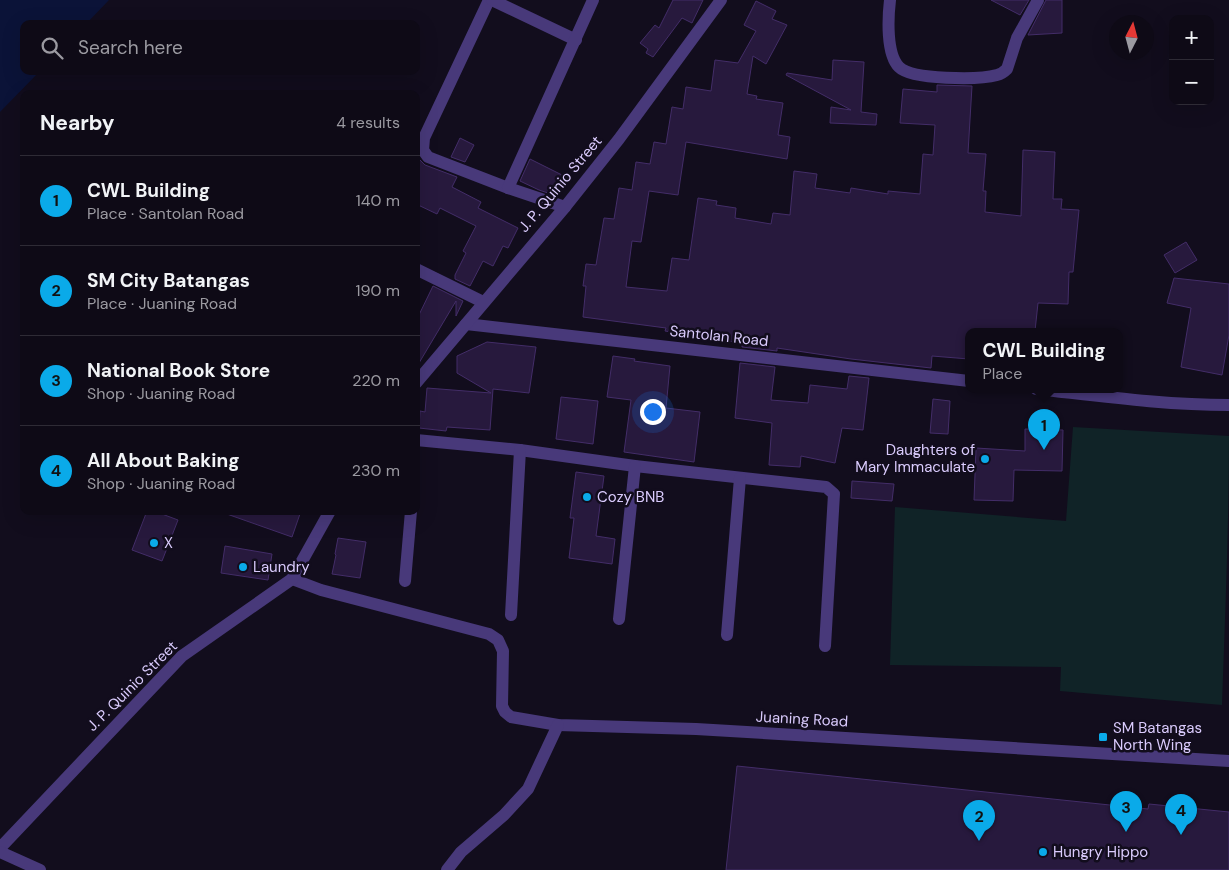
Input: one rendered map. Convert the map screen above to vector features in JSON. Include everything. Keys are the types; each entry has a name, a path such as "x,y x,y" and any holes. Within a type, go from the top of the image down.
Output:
{"street":[{"path":"565,207 428,158 423,150 424,138 490,0 576,40"},
{"path":"508,188 593,0"},
{"name":"J. P. Quinio Street","path":"420,378 565,207 619,139 721,0"},
{"path":"890,0 889,29 894,61 900,68 911,74 950,78 985,77 1003,73 1007,69 1023,26 1038,0"},
{"path":"420,271 483,302"},
{"name":"Santolan Road","path":"466,324 965,381"},
{"path":"1072,393 1153,402 1229,405"},
{"path":"420,440 520,450 635,466 826,487 834,494 825,646"},
{"path":"511,615 520,450"},
{"path":"619,619 635,466"},
{"path":"727,635 740,478"},
{"name":"J. P. Quinio Street","path":"0,848 182,656 292,579 328,515"},
{"path":"405,581 411,515"},
{"name":"Juaning Road","path":"292,579 321,590 489,634 498,640 503,650 502,706 511,717 558,725 706,730 1229,761"},
{"path":"447,870 461,852 504,815 528,789 558,725"},
{"path":"0,852 40,870"}],"green space":[{"path":"1073,427 1229,436 1228,537 1222,705 1060,691 1061,667 890,665 895,507 1066,521"}],"water":[{"path":"0,0 109,0 90,20 20,20 20,75 36,75 0,112"}],"building":[{"path":"673,0 703,0 692,23 682,18 653,57 646,53 648,49 640,43 655,25 659,28"},
{"path":"991,0 1029,0 1020,15"},
{"path":"1046,0 1062,0 1062,33 1028,35"},
{"path":"756,1 776,11 772,19 787,25 766,64 753,56 747,94 757,96 756,99 783,103 778,135 790,137 787,159 686,142 678,195 649,191 641,242 632,241 626,287 667,291 672,258 689,260 698,198 717,201 716,205 736,208 735,218 771,224 773,213 790,215 794,171 817,174 815,188 850,193 851,188 888,194 888,191 920,194 923,154 933,155 935,125 900,123 903,89 937,92 937,85 972,86 968,153 986,154 983,191 986,191 985,212 1021,216 1023,150 1055,152 1053,199 1062,199 1061,209 1079,210 1073,272 1069,272 1068,304 1038,303 1035,328 965,328 965,359 932,356 931,368 777,348 777,351 742,347 742,343 665,331 666,328 583,317 586,286 583,286 586,264 596,265 604,218 614,219 619,188 632,190 636,162 650,164 654,142 666,144 672,107 683,109 686,87 711,91 715,60 738,63 756,31 744,25"},
{"path":"833,60 864,62 861,112 877,114 876,125 830,123 831,107 851,110 786,75 787,73 832,80"},
{"path":"460,138 474,145 465,162 451,157"},
{"path":"530,159 566,177 557,196 520,181"},
{"path":"420,160 425,165 457,177 452,187 481,202 478,208 518,228 508,248 503,246 493,266 483,261 470,286 455,279 455,275 466,253 463,251 476,226 440,208 437,214 420,206"},
{"path":"1186,242 1197,260 1175,273 1164,255"},
{"path":"1174,278 1229,284 1229,335 1222,375 1181,367 1191,308 1167,303"},
{"path":"433,286 463,301 456,316 456,301 420,361 420,313"},
{"path":"487,342 536,347 529,393 493,389 490,430 447,427 446,431 420,428 420,411 425,412 427,388 491,393 457,373 457,356"},
{"path":"613,356 670,366 666,408 700,412 694,462 624,452 631,400 607,397"},
{"path":"740,363 775,367 771,400 808,403 810,385 847,389 849,376 869,378 863,430 842,428 835,463 801,456 800,467 769,465 772,423 735,418"},
{"path":"561,397 598,401 593,444 556,439"},
{"path":"933,399 950,401 948,434 930,433"},
{"path":"1025,429 1063,430 1062,471 1014,470 1013,501 974,500 976,448 1025,451"},
{"path":"576,472 604,476 596,536 615,539 612,564 569,558 574,518 570,518"},
{"path":"852,481 894,484 892,501 851,498"},
{"path":"145,515 165,515 178,520 162,561 132,550"},
{"path":"230,515 300,515 292,537"},
{"path":"338,538 366,542 360,578 332,574"},
{"path":"225,546 272,554 268,580 221,573"},
{"path":"737,766 1148,809 1149,804 1229,812 1229,870 726,870"}],"place":[{"name":"CWL Building","path":"1044,450"},
{"name":"Daughters of Mary Immaculate","path":"985,459"},
{"name":"Cozy BNB","path":"587,497"},
{"name":"X","path":"154,543"},
{"name":"Laundry","path":"243,567"},
{"name":"SM Batangas North Wing","path":"1103,737"},
{"name":"National Book Store","path":"1126,832"},
{"name":"All About Baking","path":"1181,835"},
{"name":"SM City Batangas","path":"979,841"},
{"name":"Hungry Hippo","path":"1043,852"}]}
